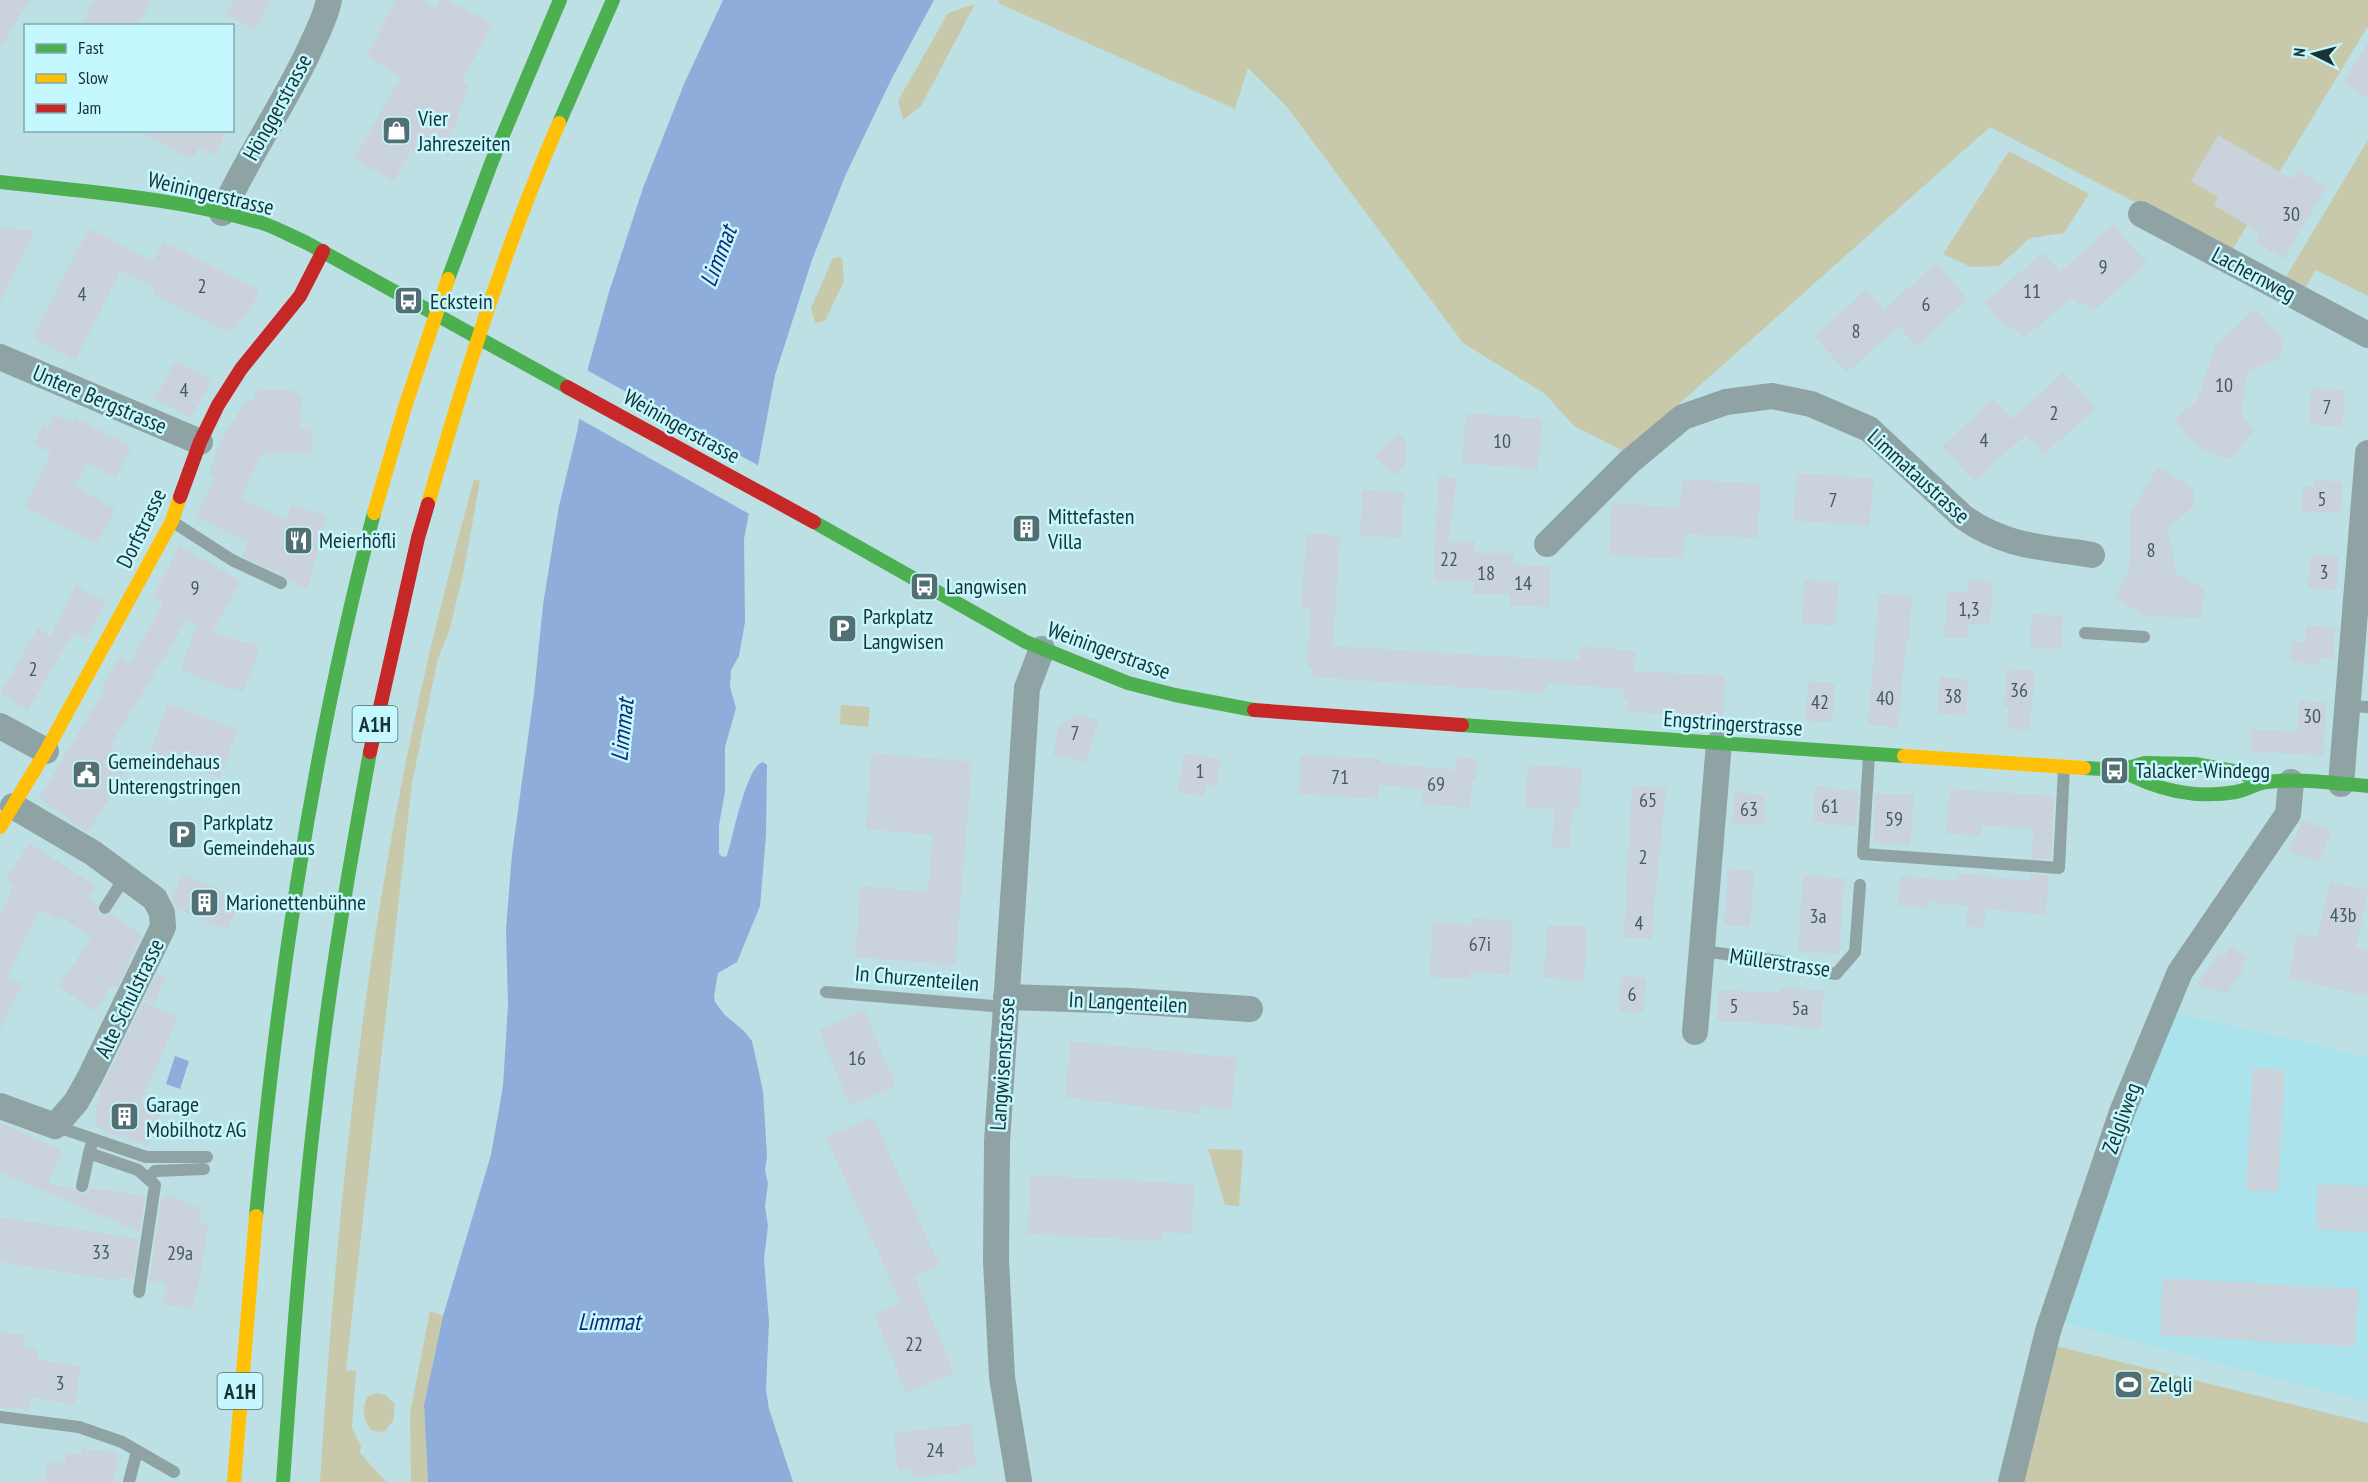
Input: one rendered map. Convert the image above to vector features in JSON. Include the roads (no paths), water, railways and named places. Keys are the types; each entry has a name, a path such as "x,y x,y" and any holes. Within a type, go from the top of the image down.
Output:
{"main road":[{"name":"A1H","path":"234,1482 247,1299 272,1054 303,848 338,660 387,466 437,304 499,140 560,0"},
{"name":"A1H","path":"283,1482 290,1367 313,1111 335,948 353,838 386,669 432,487 490,298 530,191 613,0"},
{"name":"Weiningerstrasse","path":"0,182 145,198 222,213 267,225 323,251 389,290 812,521 988,622 1041,649 1128,683 1175,695 1252,711 1341,716"},
{"name":"Dorfstrasse","path":"6,817 46,751 172,521 200,442 241,369 300,296 323,251"},
{"name":"Engstringerstrasse","path":"1341,716 2064,767 2121,770 2145,763 2195,764 2239,772 2264,782"},
{"name":"Engstringerstrasse","path":"2121,770 2139,782 2151,786 2193,793 2238,791 2264,782 2368,786"}],"street":[{"name":"Hönggerstrasse","path":"222,213 238,177 294,81 326,15 329,0"},
{"name":"Lachernweg","path":"2141,214 2368,335"},
{"name":"Untere Bergstrasse","path":"0,357 200,442"},
{"name":"Limmataustrasse","path":"1547,544 1629,462 1683,417 1726,402 1772,396 1811,404 1869,429 1963,517 1980,529 2003,540 2092,555"},
{"path":"2341,784 2358,706 2368,453"},
{"name":"Langwisenstrasse","path":"1019,1480 1002,1377 996,1261 997,1142 1028,688 1041,649"},
{"path":"0,726 46,751"},
{"name":"Müllerstrasse","path":"1695,1032 1719,743"},
{"name":"Zelgliweg","path":"2011,1482 2048,1331 2122,1112 2180,972 2288,814 2291,782"},
{"name":"Alte Schulstrasse","path":"6,817 93,853 155,899 162,913 163,927 90,1077 76,1102 55,1126"},
{"name":"In Langenteilen","path":"1005,1002 1129,1001 1250,1009"},
{"path":"0,1106 55,1126"}],"lane":[{"path":"172,521 232,560 281,583"},
{"path":"2085,633 2144,637"},
{"path":"1869,754 1863,854 2059,868 2064,767"},
{"path":"105,908 125,877"},
{"name":"Müllerstrasse","path":"1702,951 1779,961 1809,970 1836,974 1855,952 1860,885"},
{"name":"In Churzenteilen","path":"826,992 1005,1002"},
{"path":"55,1126 146,1157 205,1163 155,1171 148,1178"},
{"path":"82,1186 93,1139"},
{"path":"89,1154 138,1170 154,1185 139,1292"},
{"path":"0,1417 80,1427 122,1442 174,1472"},
{"path":"129,1482 137,1451"}],"water":[{"name":"Limmat","path":"723,0 934,0 892,78 846,174 812,260 775,375 744,539 745,622 739,656 731,670 730,687 736,708 725,747 725,792 719,825 719,854 723,857 727,856 746,789 757,766 763,762 767,765 766,835 760,906 737,962 718,973 714,996 715,1002 724,1014 752,1041 763,1091 767,1156 765,1170 768,1184 765,1206 768,1226 764,1259 769,1322 766,1390 769,1409 793,1482 428,1482 424,1405 443,1316 491,1155 503,1086 508,1005 506,929 512,854 534,694 543,605 559,506 577,432 588,368 609,292 643,188 684,84"},
{"path":"175,1056 189,1061 180,1089 166,1084"}],"place":[{"name":"Vier Jahreszeiten","path":"397,131"},
{"name":"Eckstein","path":"409,301"},
{"name":"Mittefasten Villa","path":"1027,529"},
{"name":"Meierhöfli","path":"298,540"},
{"name":"Langwisen","path":"925,586"},
{"name":"Parkplatz Langwisen","path":"842,629"},
{"name":"Talacker-Windegg","path":"2114,770"},
{"name":"Gemeindehaus Unterengstringen","path":"87,774"},
{"name":"Parkplatz Gemeindehaus","path":"182,835"},
{"name":"Marionettenbühne","path":"205,902"},
{"name":"Garage Mobilhotz AG","path":"125,1117"},
{"name":"Zelgli","path":"2129,1384"}]}
